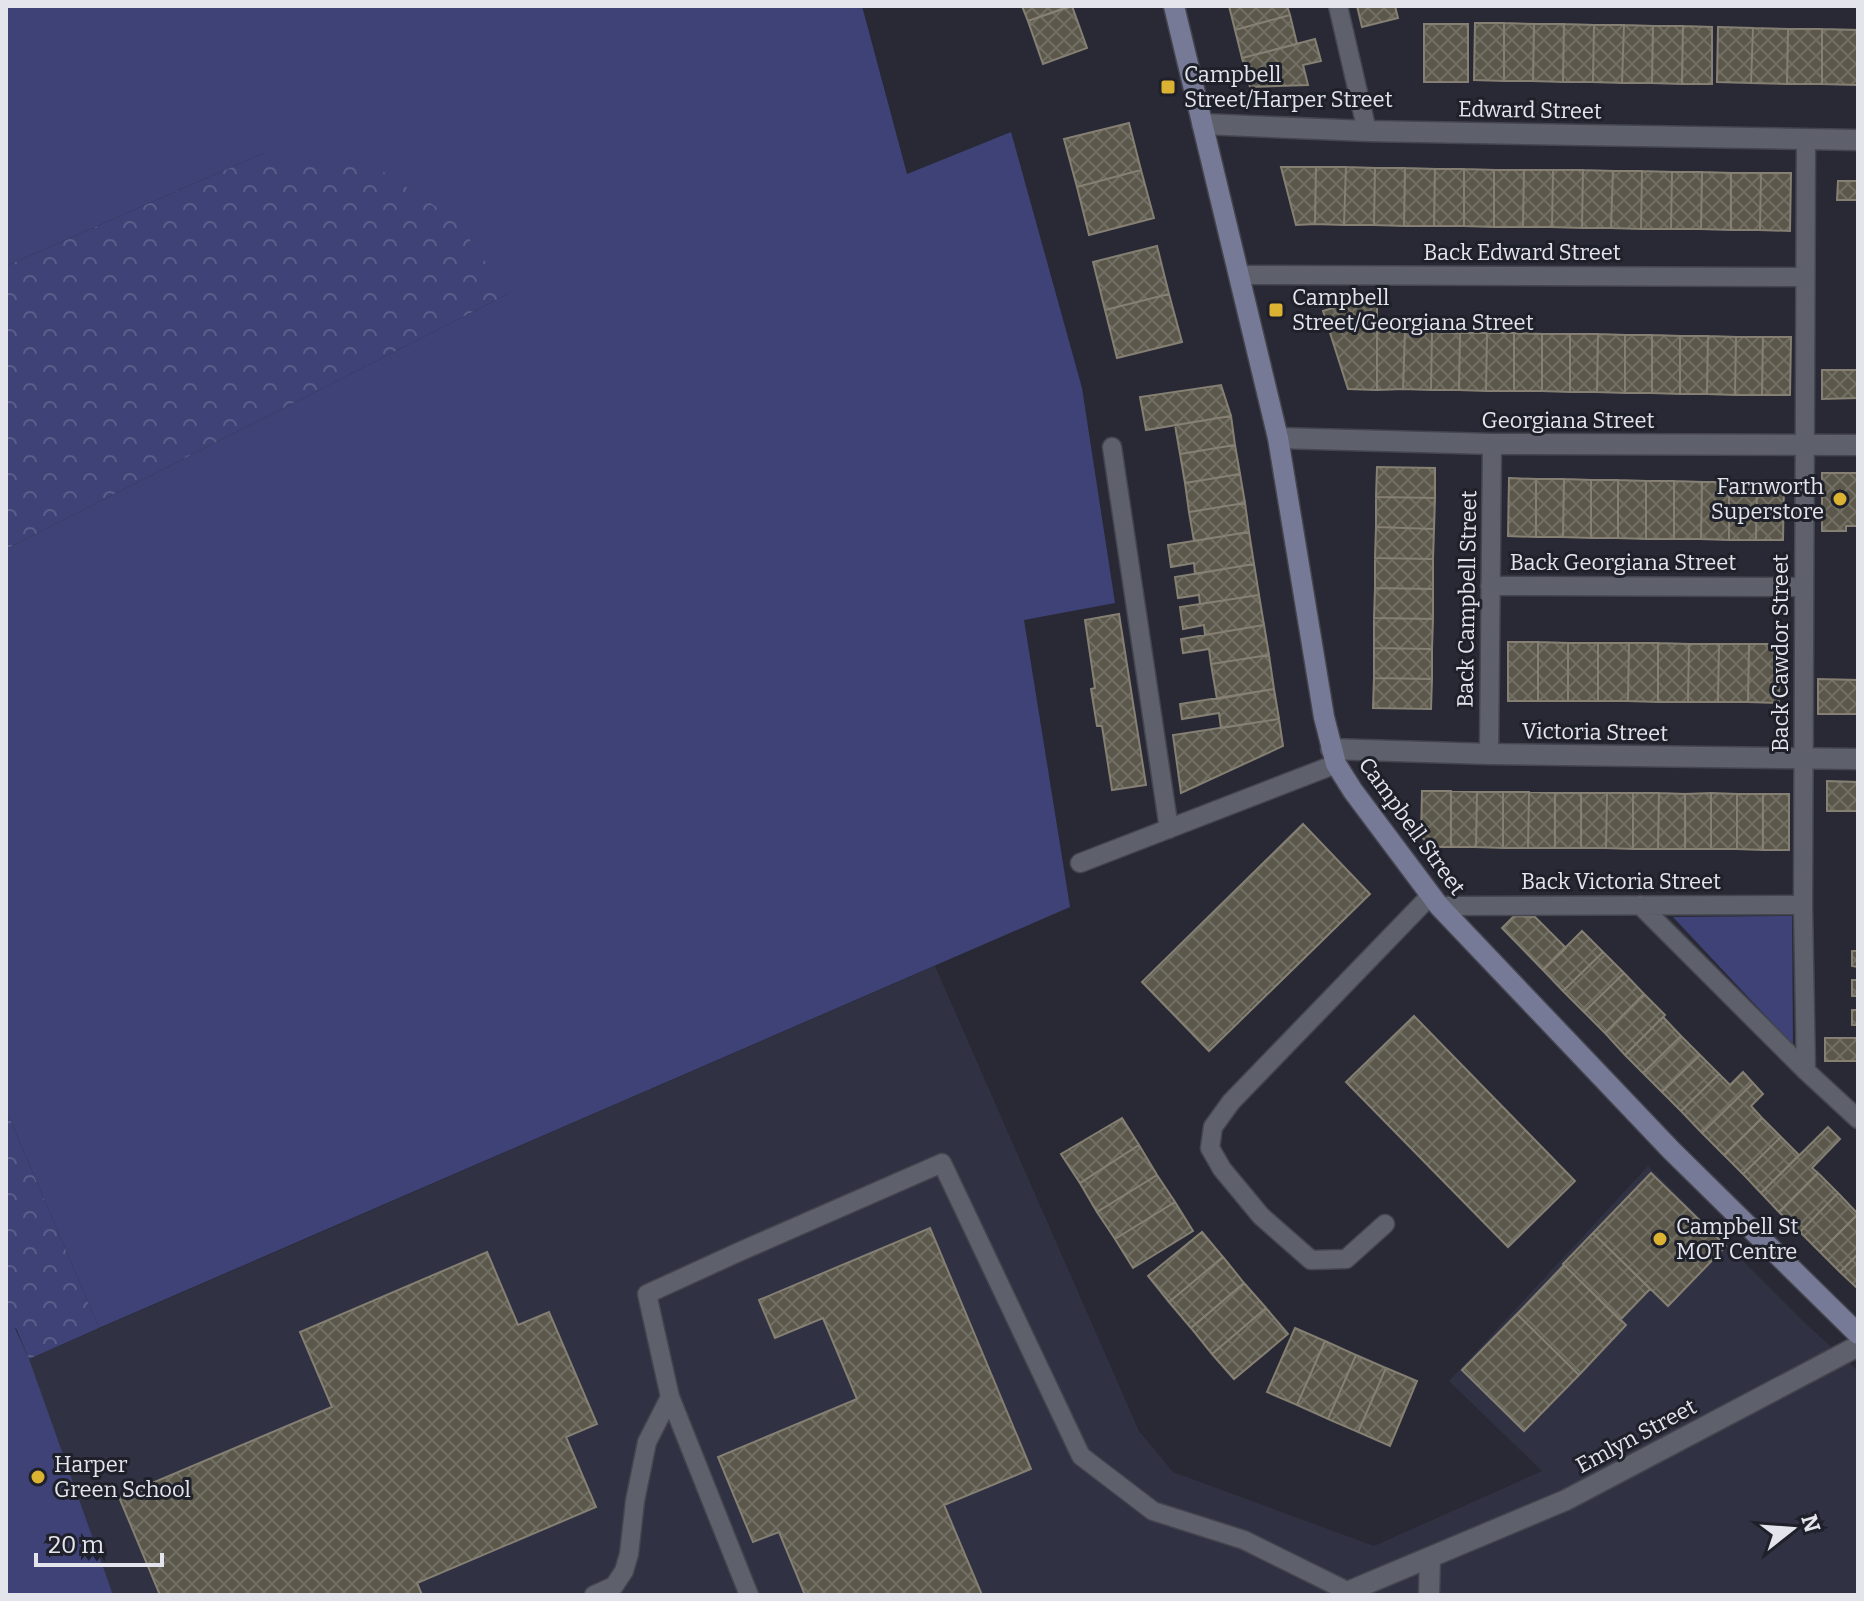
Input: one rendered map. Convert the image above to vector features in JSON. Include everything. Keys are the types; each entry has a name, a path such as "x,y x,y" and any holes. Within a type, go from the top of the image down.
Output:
{"street":[{"name":"Campbell Street","path":"1174,6 1278,438 1324,717 1334,757 1353,791 1435,900 1671,1150 1858,1334"},
{"name":"Edward Street","path":"1202,124 1367,131 1858,140"},
{"name":"Georgiana Street","path":"1278,438 1492,444 1858,445"},
{"name":"Victoria Street","path":"1334,757 1489,754 1858,759"},
{"name":"Emlyn Street","path":"1345,1593 1566,1500 1858,1346"},
{"path":"1429,1595 1430,1558"}],"lane":[{"path":"1338,6 1367,131"},
{"name":"Back Cawdor Street","path":"1806,139 1803,758 1806,1071"},
{"name":"Back Edward Street","path":"1239,275 1805,277"},
{"name":"Back Campbell Street","path":"1489,754 1492,444"},
{"path":"1112,447 1169,829"},
{"name":"Back Georgiana Street","path":"1490,586 1804,587"},
{"path":"1080,863 1169,829 1334,757"},
{"path":"1385,1224 1346,1259 1311,1260 1261,1216 1222,1169 1210,1148 1213,1127 1231,1102 1435,900"},
{"name":"Back Victoria Street","path":"1435,900 1803,905"},
{"path":"1640,905 1858,1119"},
{"path":"749,1595 670,1397 647,1294 942,1163 1081,1456 1153,1511 1244,1540 1345,1593"},
{"path":"594,1595 614,1586 624,1571 647,1442 670,1397"}],"shaded area":[{"path":"935,966 1139,1431 1173,1472 1374,1546 1542,1471 1449,1381 1648,1166 1807,1325 1858,1371 1858,1595 6,1595 6,1332 29,1359"}],"green space":[{"path":"6,6 862,6 907,174 1011,132 1082,388 1115,603 1024,620 1070,907 99,1328 6,1110 6,549 508,294 264,153 6,266"},
{"path":"264,153 382,171 456,220 508,294 6,549 6,266"},
{"path":"1792,916 1793,1045 1673,917"},
{"path":"6,1110 99,1328 29,1359 16,1328 6,1332"},
{"name":"Harper Green School","path":"15,1328 29,1359 113,1595 6,1595 6,1332"}],"building":[{"path":"1022,6 1070,6 1028,21"},
{"path":"1072,6 1087,48 1043,64 1028,21"},
{"path":"1229,6 1287,6 1290,15 1235,30"},
{"path":"1357,6 1395,6 1398,18 1362,27"},
{"path":"1290,15 1297,44 1242,58 1235,30"},
{"path":"1475,23 1504,23 1504,81 1474,80"},
{"path":"1504,23 1534,24 1533,81 1504,81"},
{"path":"1424,24 1468,24 1468,82 1424,82"},
{"path":"1534,24 1564,24 1563,82 1533,81"},
{"path":"1564,24 1594,25 1593,82 1563,82"},
{"path":"1594,25 1624,25 1622,83 1593,82"},
{"path":"1624,25 1653,26 1652,83 1622,83"},
{"path":"1653,26 1683,26 1682,84 1652,83"},
{"path":"1683,26 1712,27 1712,84 1682,84"},
{"path":"1718,27 1753,28 1751,83 1717,82"},
{"path":"1753,28 1788,29 1787,84 1751,83"},
{"path":"1788,29 1822,29 1822,84 1787,84"},
{"path":"1822,29 1858,30 1857,85 1822,84"},
{"path":"1315,39 1321,61 1303,65 1308,85 1250,87 1242,58"},
{"path":"1129,123 1141,170 1077,187 1064,139"},
{"path":"1281,167 1316,167 1315,224 1296,225"},
{"path":"1316,167 1346,167 1344,225 1315,224"},
{"path":"1346,167 1375,168 1374,225 1344,225"},
{"path":"1375,168 1405,168 1404,226 1374,225"},
{"path":"1405,168 1435,169 1434,226 1404,226"},
{"path":"1435,169 1464,169 1464,226 1434,226"},
{"path":"1464,169 1494,170 1494,227 1464,226"},
{"path":"1141,170 1154,218 1089,235 1077,187"},
{"path":"1494,170 1524,170 1523,227 1494,227"},
{"path":"1524,170 1553,170 1552,227 1523,227"},
{"path":"1553,170 1583,170 1582,228 1552,227"},
{"path":"1583,170 1613,171 1611,228 1582,228"},
{"path":"1613,171 1642,171 1641,229 1611,228"},
{"path":"1642,171 1672,172 1671,229 1641,229"},
{"path":"1672,172 1702,172 1701,229 1671,229"},
{"path":"1702,172 1731,173 1731,230 1701,229"},
{"path":"1731,173 1761,173 1760,230 1731,230"},
{"path":"1761,173 1791,173 1790,231 1760,230"},
{"path":"1838,181 1858,181 1858,200 1837,200"},
{"path":"1157,246 1169,294 1105,310 1093,262"},
{"path":"1169,294 1182,342 1117,358 1105,310"},
{"path":"1346,304 1377,304 1377,390 1348,389 1323,311"},
{"path":"1377,331 1405,332 1403,389 1377,390"},
{"path":"1405,332 1432,332 1431,390 1403,389"},
{"path":"1432,332 1460,333 1459,390 1431,390"},
{"path":"1460,333 1487,333 1486,391 1459,390"},
{"path":"1487,333 1514,333 1514,391 1486,391"},
{"path":"1514,333 1542,334 1542,391 1514,391"},
{"path":"1542,334 1570,334 1570,392 1542,391"},
{"path":"1570,334 1598,334 1597,392 1570,392"},
{"path":"1598,334 1625,335 1625,393 1597,392"},
{"path":"1625,335 1652,335 1652,393 1625,393"},
{"path":"1652,335 1680,336 1680,394 1652,393"},
{"path":"1680,336 1708,336 1707,394 1680,394"},
{"path":"1708,336 1736,337 1735,395 1707,394"},
{"path":"1736,337 1763,337 1762,395 1735,395"},
{"path":"1763,337 1791,337 1790,395 1762,395"},
{"path":"1822,370 1858,370 1858,398 1822,399"},
{"path":"1221,385 1231,416 1146,430 1140,397"},
{"path":"1231,416 1235,445 1180,454 1175,425"},
{"path":"1235,445 1240,474 1185,483 1180,454"},
{"path":"1377,467 1435,468 1435,498 1376,497"},
{"name":"Farnworth Superstore","path":"1822,473 1858,473 1858,526 1846,526 1846,531 1822,531"},
{"path":"1240,474 1245,503 1189,512 1185,483"},
{"path":"1509,478 1536,479 1536,537 1508,536"},
{"path":"1536,479 1564,479 1563,537 1536,537"},
{"path":"1564,479 1591,480 1591,538 1563,537"},
{"path":"1591,480 1618,480 1618,538 1591,538"},
{"path":"1618,480 1646,481 1646,539 1618,538"},
{"path":"1646,481 1674,481 1674,539 1646,539"},
{"path":"1674,481 1702,482 1701,539 1674,539"},
{"path":"1702,482 1729,482 1729,540 1701,539"},
{"path":"1729,482 1757,483 1756,540 1729,540"},
{"path":"1757,483 1784,483 1783,540 1756,540"},
{"path":"1376,497 1435,498 1434,529 1376,527"},
{"path":"1245,503 1249,532 1194,541 1189,512"},
{"path":"1376,527 1434,529 1433,559 1375,558"},
{"path":"1249,532 1254,564 1195,574 1194,563 1171,567 1168,545"},
{"path":"1375,558 1433,559 1433,589 1375,588"},
{"path":"1254,564 1259,595 1200,604 1199,595 1178,598 1175,577"},
{"path":"1375,588 1433,589 1433,619 1374,618"},
{"path":"1259,595 1264,625 1205,635 1204,625 1183,629 1180,607"},
{"path":"1119,614 1146,785 1112,790 1102,726 1097,726 1091,689 1095,688 1085,620"},
{"path":"1374,618 1433,619 1432,649 1374,648"},
{"path":"1264,625 1269,655 1211,664 1209,649 1183,653 1181,639"},
{"path":"1508,642 1538,642 1538,701 1508,701"},
{"path":"1538,642 1568,643 1568,701 1538,701"},
{"path":"1568,643 1598,643 1598,701 1568,701"},
{"path":"1598,643 1629,643 1628,701 1598,701"},
{"path":"1629,643 1658,643 1658,702 1628,701"},
{"path":"1658,643 1689,644 1688,702 1658,702"},
{"path":"1689,644 1719,644 1718,702 1688,702"},
{"path":"1719,644 1749,644 1748,702 1718,702"},
{"path":"1749,644 1780,644 1779,703 1748,702"},
{"path":"1374,648 1432,649 1432,679 1374,678"},
{"path":"1269,655 1274,689 1217,699 1211,664"},
{"path":"1374,678 1432,679 1431,709 1373,708"},
{"path":"1818,679 1858,680 1858,714 1818,714"},
{"path":"1274,689 1279,719 1221,728 1219,713 1182,719 1180,704"},
{"path":"1279,719 1283,746 1181,793 1173,735"},
{"path":"1827,781 1858,782 1857,811 1827,811"},
{"path":"1422,791 1451,791 1451,847 1431,847 1421,836"},
{"path":"1451,791 1477,792 1476,847 1451,847"},
{"path":"1477,792 1503,792 1503,848 1476,847"},
{"path":"1503,792 1529,792 1528,848 1503,848"},
{"path":"1529,792 1555,793 1555,848 1528,848"},
{"path":"1555,793 1581,793 1581,848 1555,848"},
{"path":"1581,793 1607,793 1606,848 1581,848"},
{"path":"1607,793 1633,793 1633,849 1606,848"},
{"path":"1633,793 1659,793 1658,849 1633,849"},
{"path":"1659,793 1685,794 1685,849 1658,849"},
{"path":"1711,793 1737,794 1737,849 1711,849"},
{"path":"1711,793 1711,849 1685,849 1685,794"},
{"path":"1737,794 1763,794 1763,850 1737,849"},
{"path":"1763,794 1789,794 1789,850 1763,850"},
{"path":"1303,824 1370,894 1209,1051 1142,982"},
{"path":"1514,916 1535,917 1566,948 1543,970 1502,928"},
{"path":"1582,931 1603,952 1563,991 1543,970"},
{"path":"1852,951 1858,951 1858,967 1852,966"},
{"path":"1603,952 1624,973 1584,1012 1563,991"},
{"path":"1624,973 1644,994 1605,1033 1584,1012"},
{"path":"1852,980 1858,980 1858,996 1852,996"},
{"path":"1644,994 1665,1015 1625,1055 1605,1033"},
{"path":"1852,1010 1858,1010 1858,1025 1852,1025"},
{"path":"1414,1016 1575,1181 1508,1247 1346,1082"},
{"path":"1663,1017 1681,1036 1643,1073 1625,1055"},
{"path":"1681,1036 1700,1055 1662,1092 1643,1073"},
{"path":"1825,1038 1858,1038 1858,1061 1825,1061"},
{"path":"1700,1055 1719,1074 1681,1111 1662,1092"},
{"path":"1743,1072 1753,1083 1702,1133 1681,1111 1719,1074 1730,1085"},
{"path":"1753,1083 1763,1094 1751,1106 1762,1118 1724,1155 1702,1133"},
{"path":"1122,1118 1139,1145 1080,1183 1061,1154"},
{"path":"1762,1118 1781,1137 1743,1174 1724,1155"},
{"path":"1828,1127 1840,1139 1812,1168 1818,1173 1779,1212 1761,1193"},
{"path":"1781,1137 1799,1155 1761,1193 1743,1174"},
{"path":"1139,1145 1157,1175 1097,1212 1080,1183"},
{"name":"Campbell St MOT Centre","path":"1651,1173 1726,1246 1668,1306 1593,1233"},
{"path":"1818,1173 1838,1193 1800,1232 1779,1212"},
{"path":"1157,1175 1175,1202 1115,1239 1097,1212"},
{"path":"1838,1193 1858,1214 1820,1252 1800,1232"},
{"path":"1175,1202 1193,1231 1133,1268 1115,1239"},
{"path":"1858,1214 1858,1254 1840,1272 1820,1252"},
{"path":"930,1228 1031,1469 944,1505 982,1595 805,1595 779,1532 753,1542 718,1457 857,1399 823,1318 775,1338 759,1300"},
{"path":"1202,1232 1223,1257 1169,1302 1148,1276"},
{"path":"1593,1233 1650,1289 1620,1320 1563,1264"},
{"path":"487,1252 518,1325 549,1312 597,1424 566,1437 596,1507 417,1583 422,1595 160,1595 119,1497 332,1407 300,1332"},
{"path":"1858,1254 1858,1289 1840,1272"},
{"path":"1223,1257 1244,1283 1191,1328 1169,1302"},
{"path":"1564,1265 1626,1325 1579,1375 1517,1314"},
{"path":"1244,1283 1266,1308 1212,1354 1191,1328"},
{"path":"1266,1308 1288,1334 1234,1379 1212,1354"},
{"path":"1517,1314 1579,1375 1524,1431 1462,1370"},
{"path":"1295,1328 1325,1341 1297,1405 1267,1392"},
{"path":"1325,1341 1356,1355 1328,1419 1297,1405"},
{"path":"1356,1355 1386,1368 1358,1432 1328,1419"},
{"path":"1386,1368 1417,1381 1390,1446 1358,1432"}],"place":[{"name":"Campbell Street/Harper Street","path":"1168,87"},
{"name":"Campbell Street/Georgiana Street","path":"1276,310"},
{"name":"Farnworth Superstore","path":"1840,499"},
{"name":"Campbell St MOT Centre","path":"1660,1239"},
{"name":"Harper Green School","path":"38,1477"}]}
